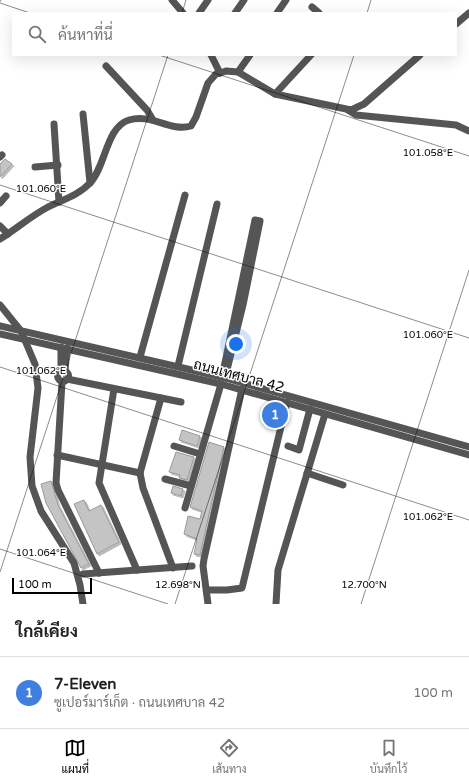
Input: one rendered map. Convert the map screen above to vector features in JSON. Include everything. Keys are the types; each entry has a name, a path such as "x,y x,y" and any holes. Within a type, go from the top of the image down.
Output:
{"street":[{"path":"172,0 182,12"},
{"path":"201,12 208,0"},
{"path":"236,12 244,0"},
{"path":"278,12 286,0"},
{"path":"312,7 318,12"},
{"path":"457,23 469,13"},
{"path":"212,56 220,73"},
{"path":"238,72 249,56"},
{"path":"275,94 310,56"},
{"path":"348,110 358,108 364,104 419,56"},
{"path":"106,66 146,110 153,120"},
{"path":"0,239 47,208 75,195 90,183 101,167 116,130 127,120 141,117 181,129 191,126 196,117 208,83 220,73 226,71 238,72 275,94 348,110 356,115 456,125 469,130"},
{"path":"83,114 90,183"},
{"path":"54,124 58,166 59,202"},
{"path":"35,167 58,166"},
{"path":"140,357 185,195"},
{"path":"0,203 6,196"},
{"path":"178,366 217,204"},
{"path":"185,508 223,379 240,304 255,220 260,221 247,267"},
{"path":"0,226 8,234"},
{"path":"0,305 21,331 35,364 38,382 30,457 32,486 41,511 74,563 83,604"},
{"name":"ถนนเทศบาล 42","path":"0,326 178,366 469,448"},
{"name":"ถนนเทศบาล 42","path":"0,334 223,379 242,389 469,455"},
{"path":"64,348 63,371 68,375 65,380 57,456 56,475 58,490 99,573"},
{"path":"65,380 181,402"},
{"path":"114,389 100,464 99,482 101,490 137,570"},
{"path":"208,604 203,566 204,559 242,389"},
{"path":"161,398 140,473 143,488 173,568"},
{"path":"207,590 242,588 287,402"},
{"path":"288,446 299,450 310,408"},
{"path":"276,604 278,592 277,576 325,414"},
{"path":"174,446 200,454"},
{"path":"57,456 140,473"},
{"path":"307,473 343,485"},
{"path":"165,479 191,486"},
{"path":"83,574 192,566"}],"building":[{"path":"5,159 12,164 0,177 0,164"},
{"path":"182,430 200,436 197,446 179,440"},
{"path":"209,442 224,447 200,555 194,554 197,539 184,534 188,516 200,519 202,511 190,507"},
{"path":"176,452 194,457 187,480 179,478 180,475 169,472"},
{"path":"51,481 58,505 89,564 81,568 46,503 41,484"},
{"path":"173,486 183,489 181,496 171,493"},
{"path":"84,500 89,511 101,505 119,542 97,554 74,504"}],"place":[{"name":"7-Eleven","path":"275,415"}]}
